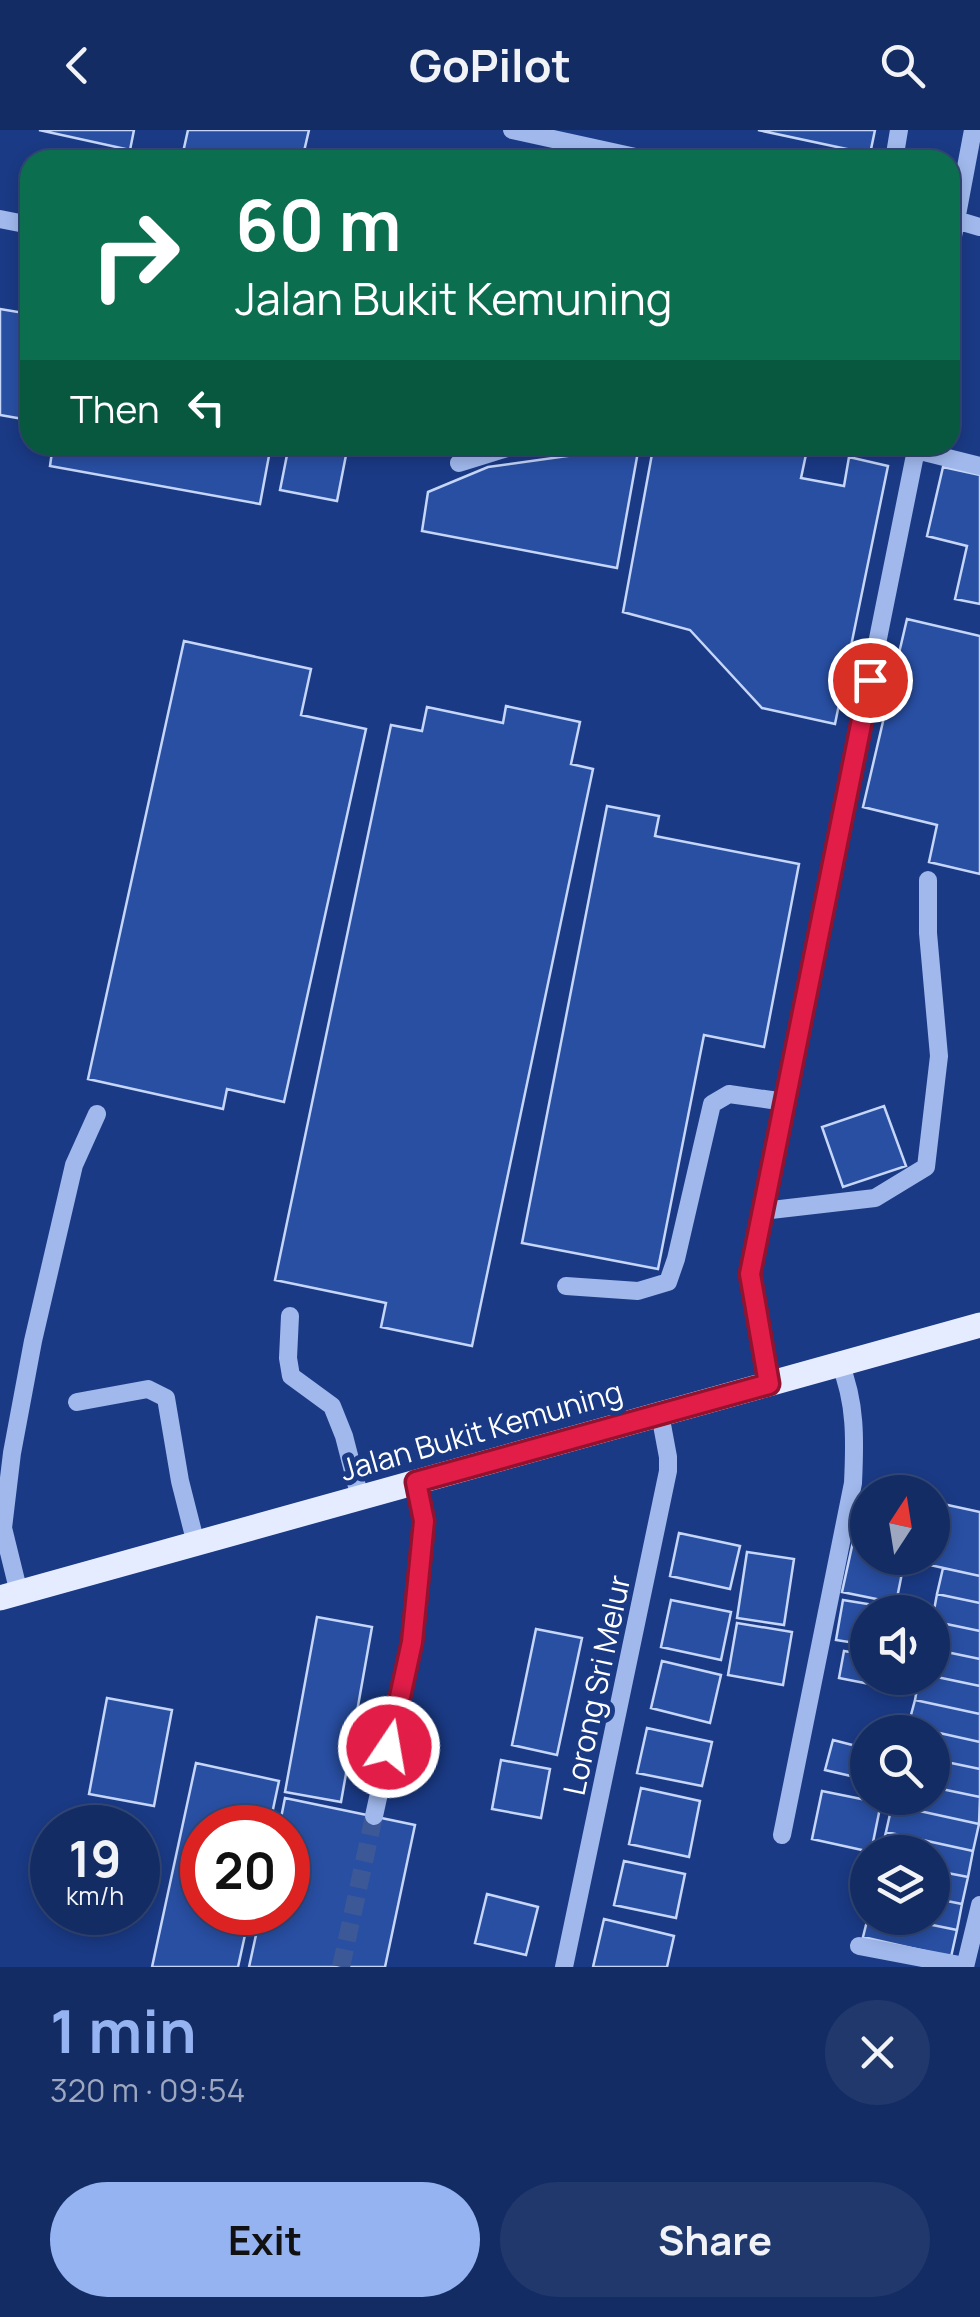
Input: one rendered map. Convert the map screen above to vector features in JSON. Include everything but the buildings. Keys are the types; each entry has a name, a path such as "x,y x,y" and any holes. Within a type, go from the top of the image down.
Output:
{"main road":[{"name":"Jalan Bukit Kemuning","path":"9,1596 980,1325"}],"street":[{"path":"512,130 604,150"},
{"path":"960,200 974,130"},
{"path":"459,464 486,455"},
{"path":"769,1384 750,1274 916,455"},
{"path":"942,455 980,466"},
{"path":"762,1210 875,1198 926,1167 940,1056 928,932 928,880"},
{"path":"566,1286 638,1292 668,1282 712,1104 728,1094 784,1102"},
{"path":"9,1596 4,1528 12,1453 74,1165 97,1114"},
{"path":"290,1316 291,1376 332,1406 360,1498"},
{"path":"782,1835 853,1483 856,1430 849,1384 840,1364"},
{"path":"78,1402 148,1389 166,1398 196,1544"},
{"name":"Lorong Sri Melur","path":"564,1967 668,1472 660,1414"},
{"path":"374,1816 412,1642 424,1521 416,1482"},
{"path":"859,1946 965,1967 980,1905"}],"tunnel":[{"path":"341,1967 374,1816"}],"route":[{"path":"389,1747 412,1642 424,1521 416,1482 769,1384 750,1274 870,680"}]}
